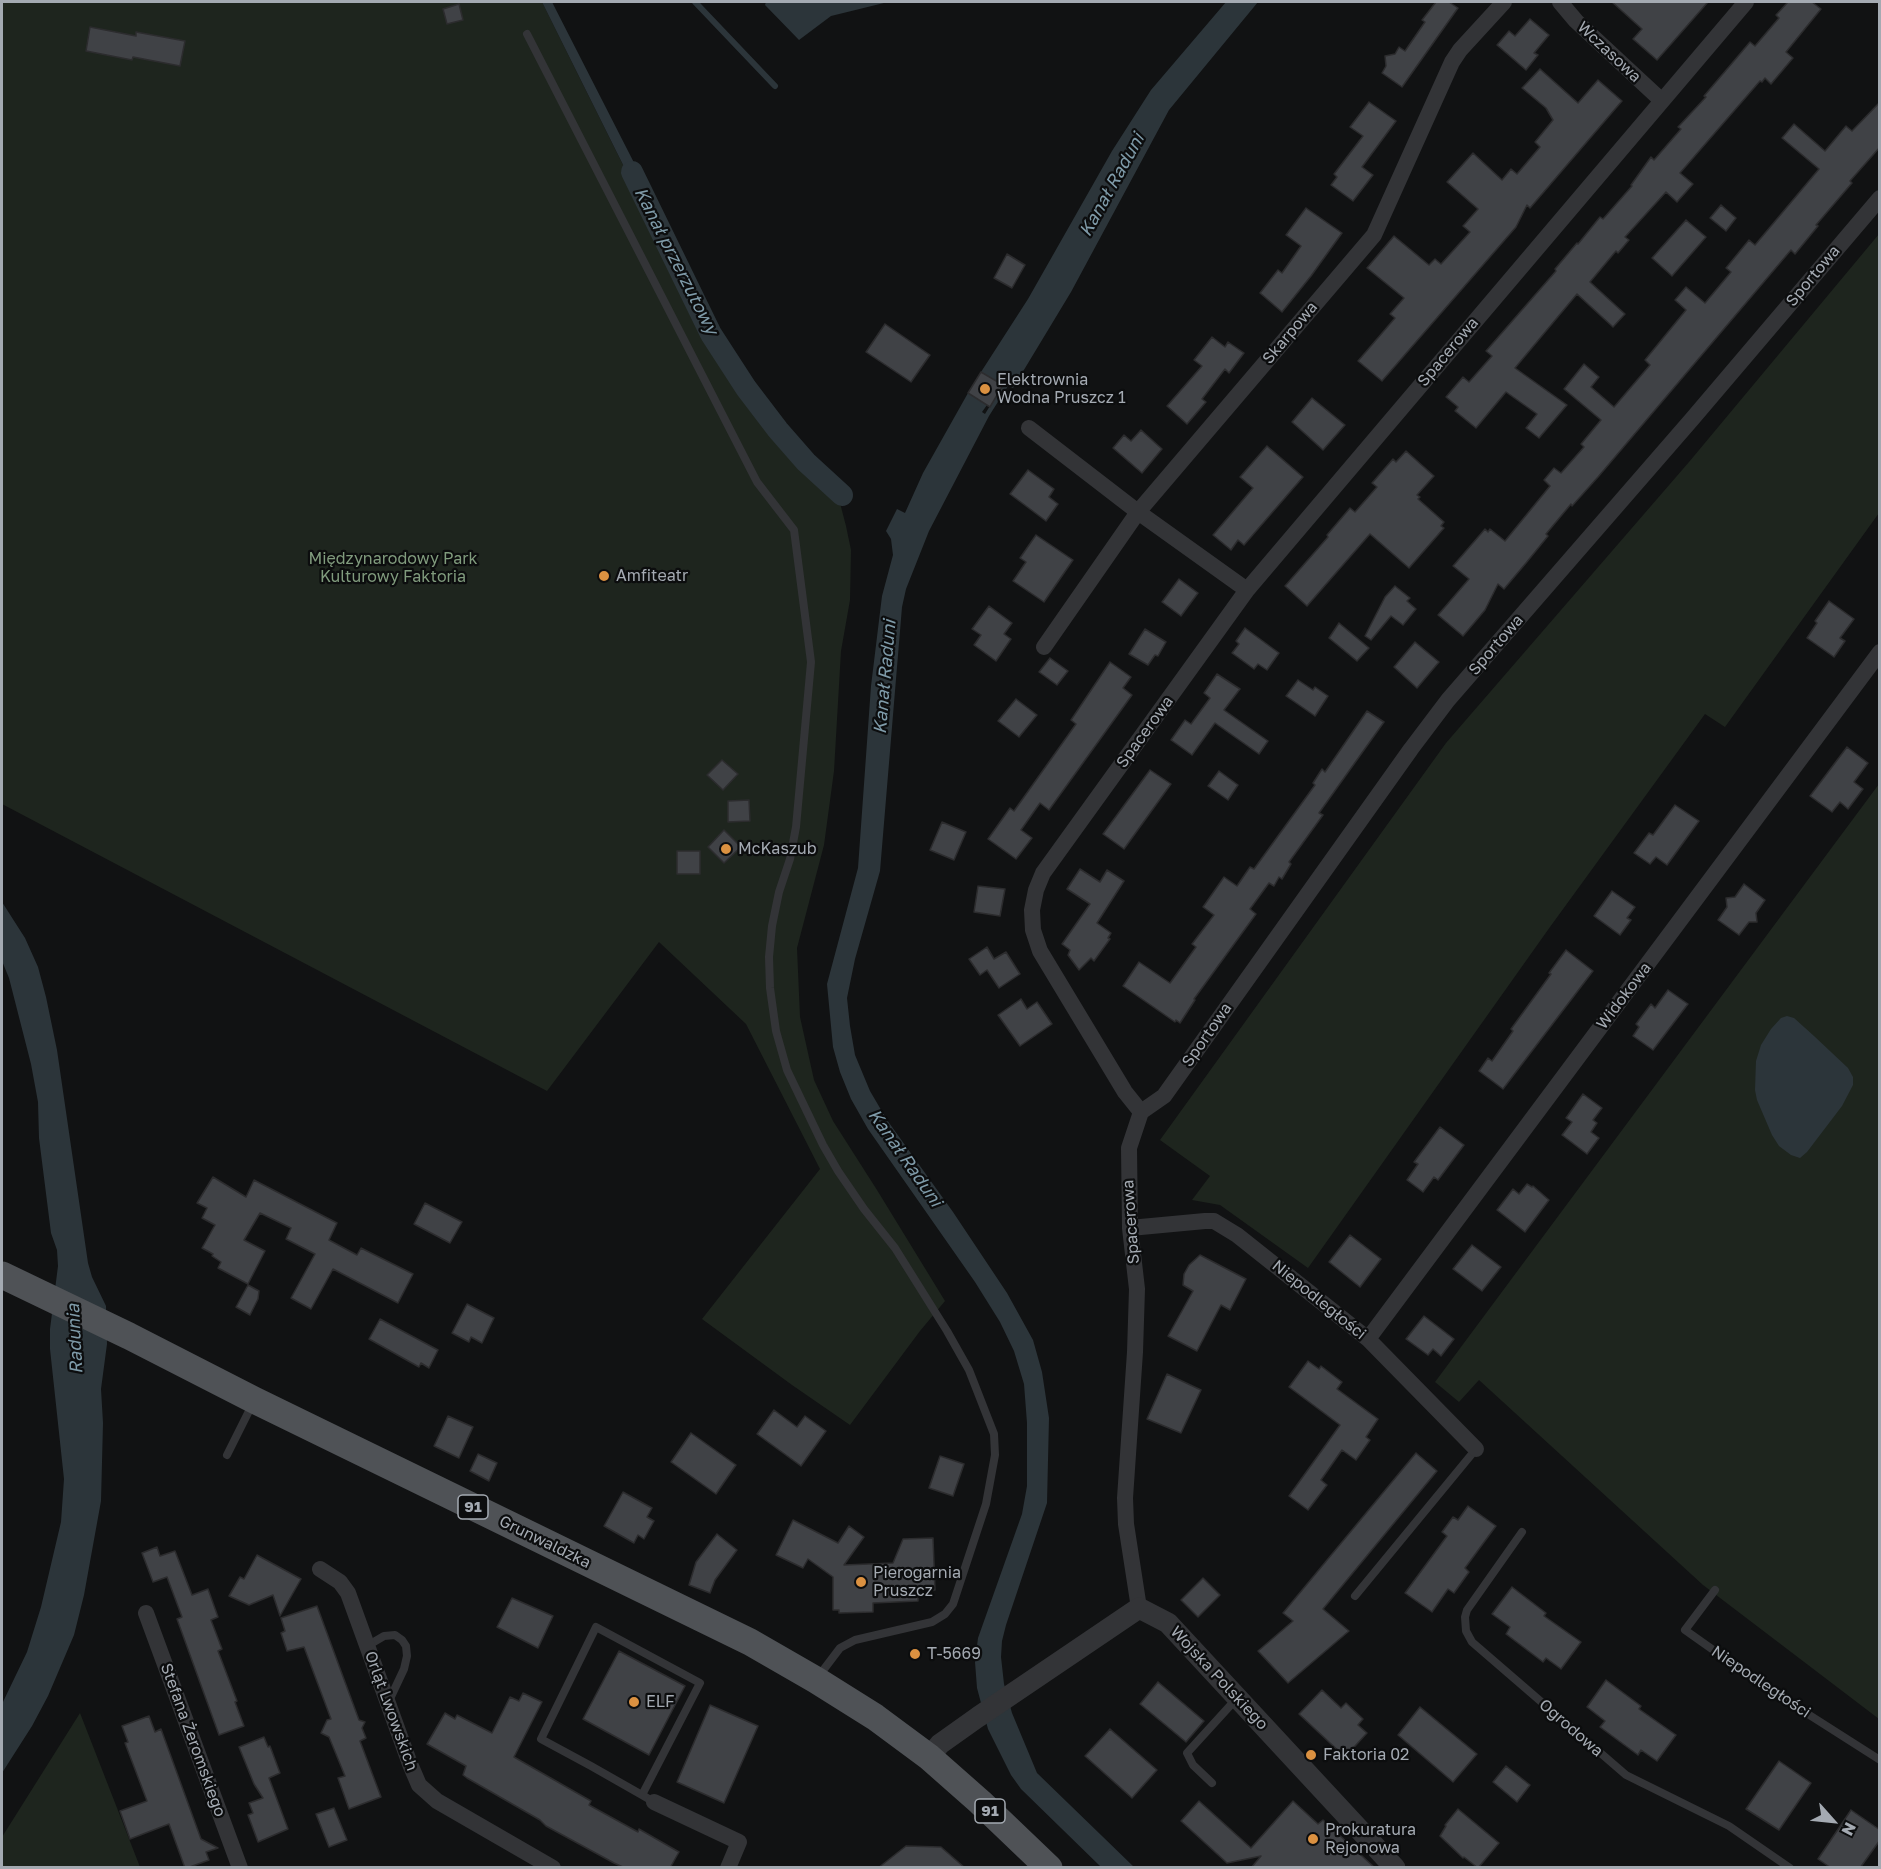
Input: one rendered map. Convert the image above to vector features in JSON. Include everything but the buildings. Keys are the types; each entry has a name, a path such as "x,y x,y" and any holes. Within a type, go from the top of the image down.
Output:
{"main road":[{"name":"Grunwaldzka","path":"2,1275 750,1642 816,1680 875,1718 929,1757 1049,1868"}],"street":[{"name":"Skarpowa","path":"1044,647 1138,512 1374,235 1452,62 1460,50 1504,2"},
{"name":"Wczasowa","path":"1560,2 1576,21 1661,100"},
{"name":"Spacerowa","path":"1139,1608 1126,1524 1125,1498 1137,1289 1130,1228 1129,1148 1141,1113 1125,1092 1040,951 1033,930 1032,910 1036,890 1043,873 1247,590 1746,2"},
{"name":"Sportowa","path":"1141,1113 1164,1096 1448,700 1880,198"},
{"path":"1029,428 1138,512 1247,590"},
{"name":"Widokowa","path":"1368,1339 1880,652"},
{"name":"Niepodległości","path":"1130,1228 1214,1221 1237,1235 1368,1339 1476,1449"},
{"name":"Orląt Lwowskich","path":"320,1569 340,1582 348,1593 419,1785 437,1801 552,1868"},
{"path":"929,1757 940,1744 978,1717 1139,1608"},
{"name":"Wojska Polskiego","path":"1139,1608 1168,1623 1395,1868"},
{"name":"Stefana Żeromskiego","path":"146,1612 240,1868"},
{"path":"648,1798 739,1842 728,1868"}],"lane":[{"path":"527,34 757,482 773,506 794,530 811,662 796,827 790,860 779,892 769,957 770,987 776,1030 787,1070 823,1145 838,1171 895,1248 930,1302 969,1370 994,1434 995,1455 986,1504 953,1604 945,1614 932,1622 855,1640 840,1648 816,1680"},
{"path":"227,1455 254,1400"},
{"path":"1355,1596 1476,1449"},
{"name":"Ogrodowa","path":"1522,1532 1467,1610 1466,1631 1472,1642 1626,1774 1729,1826 1790,1868"},
{"name":"Niepodległości","path":"1715,1590 1685,1630 1767,1688 1880,1760"},
{"path":"596,1627 700,1683 648,1798 541,1739 596,1627"},
{"path":"367,1646 384,1636 394,1635 406,1646 407,1656 404,1669 388,1703"},
{"path":"1212,1783 1193,1765 1187,1753 1238,1697"}],"green space":[{"name":"Międzynarodowy Park Kulturowy Faktoria","path":"2,2 542,2 708,336 791,460 840,503 846,526 851,550 850,600 841,651 834,771 824,845 797,948 800,1017 814,1080 833,1121 945,1301 850,1425 702,1319 820,1169 746,1024 659,942 547,1091 2,804"},
{"path":"1879,234 1879,513 1725,727 1705,714 1550,927 1308,1268 1220,1205 1192,1200 1210,1176 1160,1140 1446,743 1689,462"},
{"path":"1879,784 1879,1719 1703,1585 1479,1380 1459,1402 1435,1382"},
{"path":"80,1713 140,1867 2,1867 2,1837"}],"water":[{"path":"542,2 552,2 651,196 641,201"},
{"path":"766,2 888,2 831,16 799,40 765,5"},
{"name":"Kanał Raduni","path":"1226,2 1258,2 1169,110 1071,292 1013,388 1008,386 989,416 929,531 906,589 902,607 880,871 855,959 847,998 855,1055 870,1091 887,1120 1007,1293 1033,1340 1042,1372 1049,1418 1047,1503 1002,1641 1004,1684 1012,1713 1037,1773 1134,1867 1101,1867 1021,1789 1011,1775 988,1729 977,1688 975,1662 978,1638 1022,1514 1027,1486 1027,1423 1024,1384 1014,1351 1000,1322 975,1282 868,1129 851,1099 833,1047 827,984 858,868 871,686 882,596 893,555 891,539 886,531 897,509 905,513 923,473 968,393 987,405 982,412 985,414 1002,386 981,372 1028,299 1112,151 1151,90"},
{"name":"Radunia","path":"2,902 25,938 38,967 46,997 57,1050 88,1263 106,1306 107,1344 101,1389 103,1423 101,1501 84,1595 74,1635 48,1696 2,1773 2,1704 27,1652 41,1607 61,1522 64,1479 50,1349 50,1329 58,1266 57,1250 51,1233 39,1138 38,1102 31,1064 9,978 2,961"},
{"path":"1787,1016 1794,1018 1814,1036 1848,1068 1853,1077 1853,1085 1842,1106 1800,1158 1791,1155 1779,1146 1757,1100 1755,1090 1756,1061 1761,1045 1771,1029 1781,1018"}],"waterway":[{"path":"695,2 775,86"},
{"name":"Kanał przerzutowy","path":"632,172 711,334 746,388 806,462 842,495"}],"place":[{"name":"Elektrownia Wodna Pruszcz 1","path":"985,389"},
{"name":"Amfiteatr","path":"604,576"},
{"name":"McKaszub","path":"726,849"},
{"name":"Pierogarnia Pruszcz","path":"861,1582"},
{"name":"T-5669","path":"915,1654"},
{"name":"ELF","path":"634,1702"},
{"name":"Faktoria 02","path":"1311,1755"},
{"name":"Prokuratura Rejonowa","path":"1313,1839"}]}
